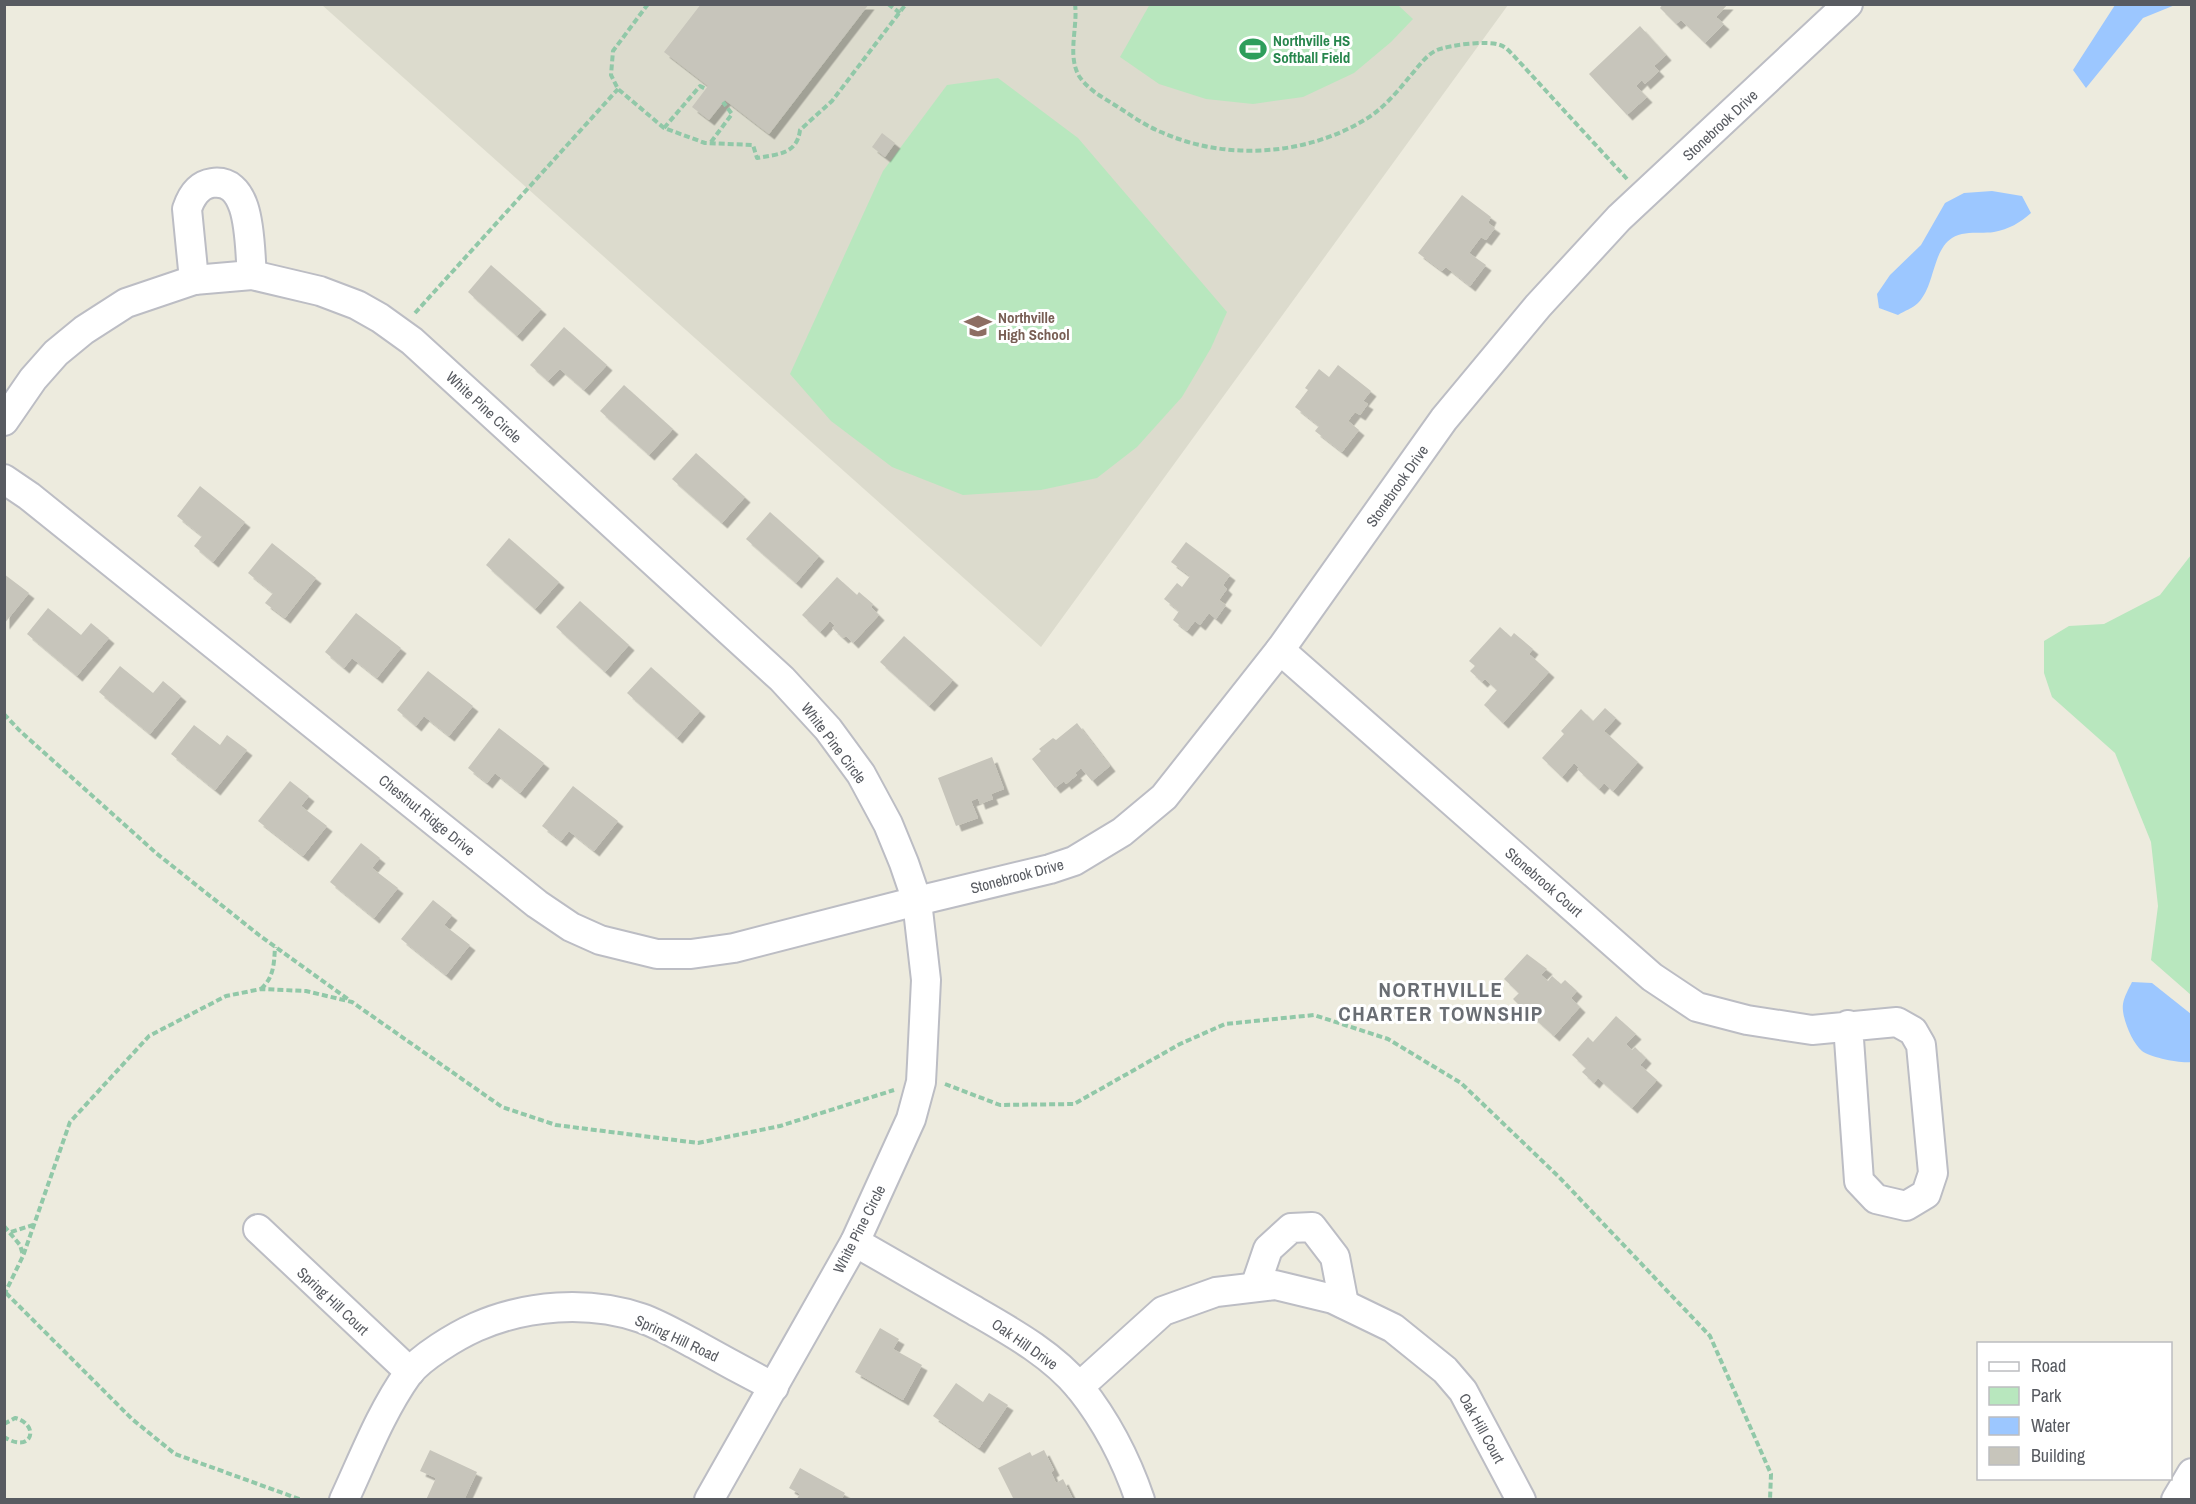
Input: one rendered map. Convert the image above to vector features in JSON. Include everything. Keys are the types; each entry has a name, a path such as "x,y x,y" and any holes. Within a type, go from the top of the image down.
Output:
{"street":[{"name":"Stonebrook Drive","path":"917,900 1050,869 1074,861 1122,832 1164,797 1280,650 1444,419 1538,306 1619,218 1848,4"},
{"path":"194,280 187,209 191,198 200,188 213,183 230,188 237,193 246,208 252,275"},
{"name":"White Pine Circle","path":"4,421 33,379 56,353 84,330 126,303 194,280 252,275 329,294 357,305 399,330 791,688 828,729 861,774 888,824 917,900 927,980 921,1082 911,1119 855,1242 709,1500"},
{"name":"Chestnut Ridge Drive","path":"4,478 537,904 571,927 600,940 657,954 691,954 734,948 917,900"},
{"name":"Stonebrook Court","path":"1280,650 1652,977 1697,1007 1747,1020 1812,1030 1848,1025 1897,1022 1913,1031 1921,1045 1934,1173 1926,1194 1906,1206 1876,1199 1859,1180 1848,1025"},
{"path":"1255,1287 1268,1249 1291,1228 1312,1227 1335,1257 1344,1304"},
{"name":"Spring Hill Court","path":"258,1229 410,1372"},
{"name":"Oak Hill Drive","path":"855,1242 1006,1329 1058,1367 1079,1387 1107,1425 1130,1470 1140,1500"},
{"name":"Oak Hill Court","path":"1079,1387 1163,1311 1216,1292 1275,1285 1333,1299 1393,1329 1445,1370 1463,1391 1521,1500"},
{"name":"Spring Hill Road","path":"344,1500 378,1424 410,1372 458,1335 494,1319 526,1311 558,1308 600,1309 640,1318 669,1330 774,1388"}],"path":[{"path":"648,4 613,51 611,75 618,89 664,128 711,143 753,145 757,158 788,152 799,139 800,130 832,101 906,4"},
{"path":"888,4 900,13"},
{"path":"1075,4 1075,65 1078,75 1086,84 1126,113 1161,132 1209,147 1237,151 1299,146 1340,132 1367,119 1381,109 1424,60 1436,50 1482,43 1503,45 1643,196"},
{"path":"664,128 700,86 706,89"},
{"path":"399,330 618,89"},
{"path":"711,143 732,114 723,102"},
{"path":"4,714 156,853 275,946 352,1002"},
{"path":"261,988 270,981 275,946"},
{"path":"11,1232 34,1225"},
{"path":"4,1226 20,1245 23,1256"},
{"path":"6,1293 132,1419 175,1454 302,1500"},
{"path":"4,1424 15,1418 24,1420 29,1426 30,1434 27,1441 22,1444 17,1444 4,1437"}],"shaded area":[{"name":"Northville High School","path":"322,5 1508,5 1041,647"}],"green space":[{"name":"Northville HS Softball Field","path":"1150,4 1398,5 1413,19 1391,42 1354,73 1303,97 1253,104 1206,99 1159,84 1120,57"},
{"path":"998,78 1078,138 1227,312 1211,348 1182,397 1137,447 1097,478 1041,490 963,495 892,467 831,421 790,374 883,171 947,85"},
{"path":"2191,555 2191,995 2151,960 2158,906 2151,842 2115,753 2052,697 2044,673 2044,641 2069,626 2104,624 2160,595"}],"water":[{"path":"2115,5 2175,5 2143,18 2086,88 2073,70"},
{"path":"1992,191 2022,196 2031,213 2005,229 1962,234 1952,238 1941,251 1928,288 1918,303 1898,315 1879,308 1877,294 1890,275 1921,245 1945,203 1964,193"},
{"path":"2132,982 2152,983 2191,1014 2191,1062 2158,1058 2138,1047 2128,1029 2123,1009 2124,998"}],"building":[{"path":"701,4 869,4 769,134 725,100 709,120 692,107 708,86 664,52"},
{"path":"1663,4 1728,4 1716,17 1724,24 1705,43 1681,20 1676,24 1660,8"},
{"path":"1640,26 1666,55 1654,66 1659,71 1645,84 1642,80 1636,86 1647,97 1627,115 1589,74"},
{"path":"882,133 895,143 885,157 872,147"},
{"path":"1462,195 1491,217 1488,223 1495,228 1486,240 1481,237 1469,253 1486,265 1470,286 1446,267 1442,271 1418,253"},
{"path":"491,265 541,309 517,336 468,292"},
{"path":"564,327 607,365 584,390 560,369 548,381 530,365"},
{"path":"1338,365 1371,391 1363,401 1368,404 1360,415 1355,412 1348,421 1359,430 1342,452 1315,431 1319,426 1295,407 1308,390 1305,388 1319,369 1329,377"},
{"path":"624,385 673,429 649,455 600,411"},
{"path":"696,453 745,497 722,523 672,479"},
{"path":"200,486 245,522 213,562 194,546 202,536 177,516"},
{"path":"770,512 819,556 796,583 746,539"},
{"path":"509,538 559,582 535,609 486,565"},
{"path":"1186,542 1230,575 1223,585 1227,589 1219,600 1226,605 1216,619 1209,613 1200,625 1195,621 1187,631 1173,620 1179,611 1164,599 1177,583 1182,587 1190,576 1171,562"},
{"path":"272,543 316,578 285,618 265,603 273,593 248,573"},
{"path":"4,574 29,593 4,624"},
{"path":"837,577 857,595 859,592 873,604 871,607 879,615 853,643 832,628 835,626 830,621 820,632 802,615"},
{"path":"580,601 629,645 605,672 556,627"},
{"path":"48,608 81,635 91,623 109,638 77,676 27,634"},
{"path":"356,613 401,648 377,678 352,658 344,668 325,652"},
{"path":"1500,627 1511,637 1514,633 1533,649 1529,654 1549,672 1503,723 1484,705 1497,690 1485,679 1482,682 1470,671 1475,666 1469,661"},
{"path":"904,636 953,680 929,706 880,662"},
{"path":"120,666 153,693 163,681 181,696 150,734 99,692"},
{"path":"651,667 700,711 677,738 627,693"},
{"path":"428,671 473,706 449,736 424,716 416,726 397,710"},
{"path":"1605,708 1616,718 1604,731 1638,762 1613,791 1604,783 1599,789 1577,769 1579,768 1574,763 1562,777 1542,758 1564,734 1561,731 1581,709 1593,721"},
{"path":"1077,723 1110,766 1092,781 1081,768 1075,773 1077,775 1066,784 1064,781 1055,788 1032,759 1041,751 1039,749 1053,738 1056,740"},
{"path":"194,725 220,745 227,735 247,750 215,790 171,754"},
{"path":"499,728 544,763 520,793 495,773 487,783 468,768"},
{"path":"992,757 1004,789 991,794 993,799 980,804 978,798 971,801 978,818 956,826 938,778"},
{"path":"290,781 309,796 301,806 327,826 303,856 258,821"},
{"path":"573,786 618,821 594,851 569,831 561,841 542,826"},
{"path":"361,843 380,858 372,868 398,888 374,918 330,882"},
{"path":"433,900 452,915 444,925 470,945 446,975 401,939"},
{"path":"1527,954 1547,969 1541,975 1548,981 1552,976 1561,984 1565,980 1577,991 1571,998 1580,1007 1554,1036 1533,1017 1528,1017 1524,1013 1513,999 1519,993 1504,979"},
{"path":"1616,1016 1636,1034 1626,1044 1632,1050 1635,1047 1646,1058 1640,1065 1657,1080 1632,1108 1598,1078 1594,1083 1582,1072 1586,1068 1572,1055 1588,1037 1593,1042"},
{"path":"880,1328 899,1339 893,1349 922,1365 903,1400 855,1372"},
{"path":"956,1383 983,1402 989,1393 1008,1405 979,1448 933,1416"},
{"path":"430,1450 477,1472 464,1500 426,1500 436,1478 420,1471"},
{"path":"1044,1450 1054,1470 1051,1472 1056,1483 1063,1479 1073,1499 1014,1500 998,1468 1030,1452 1032,1456"},
{"path":"800,1468 845,1493 841,1500 796,1500 800,1494 789,1488"}],"place":[{"name":"Northville HS Softball Field","path":"1253,49"},
{"name":"Northville High School","path":"978,326"}],"district":[{"name":"NORTHVILLE CHARTER TOWNSHIP","path":"1441,1001"}]}
